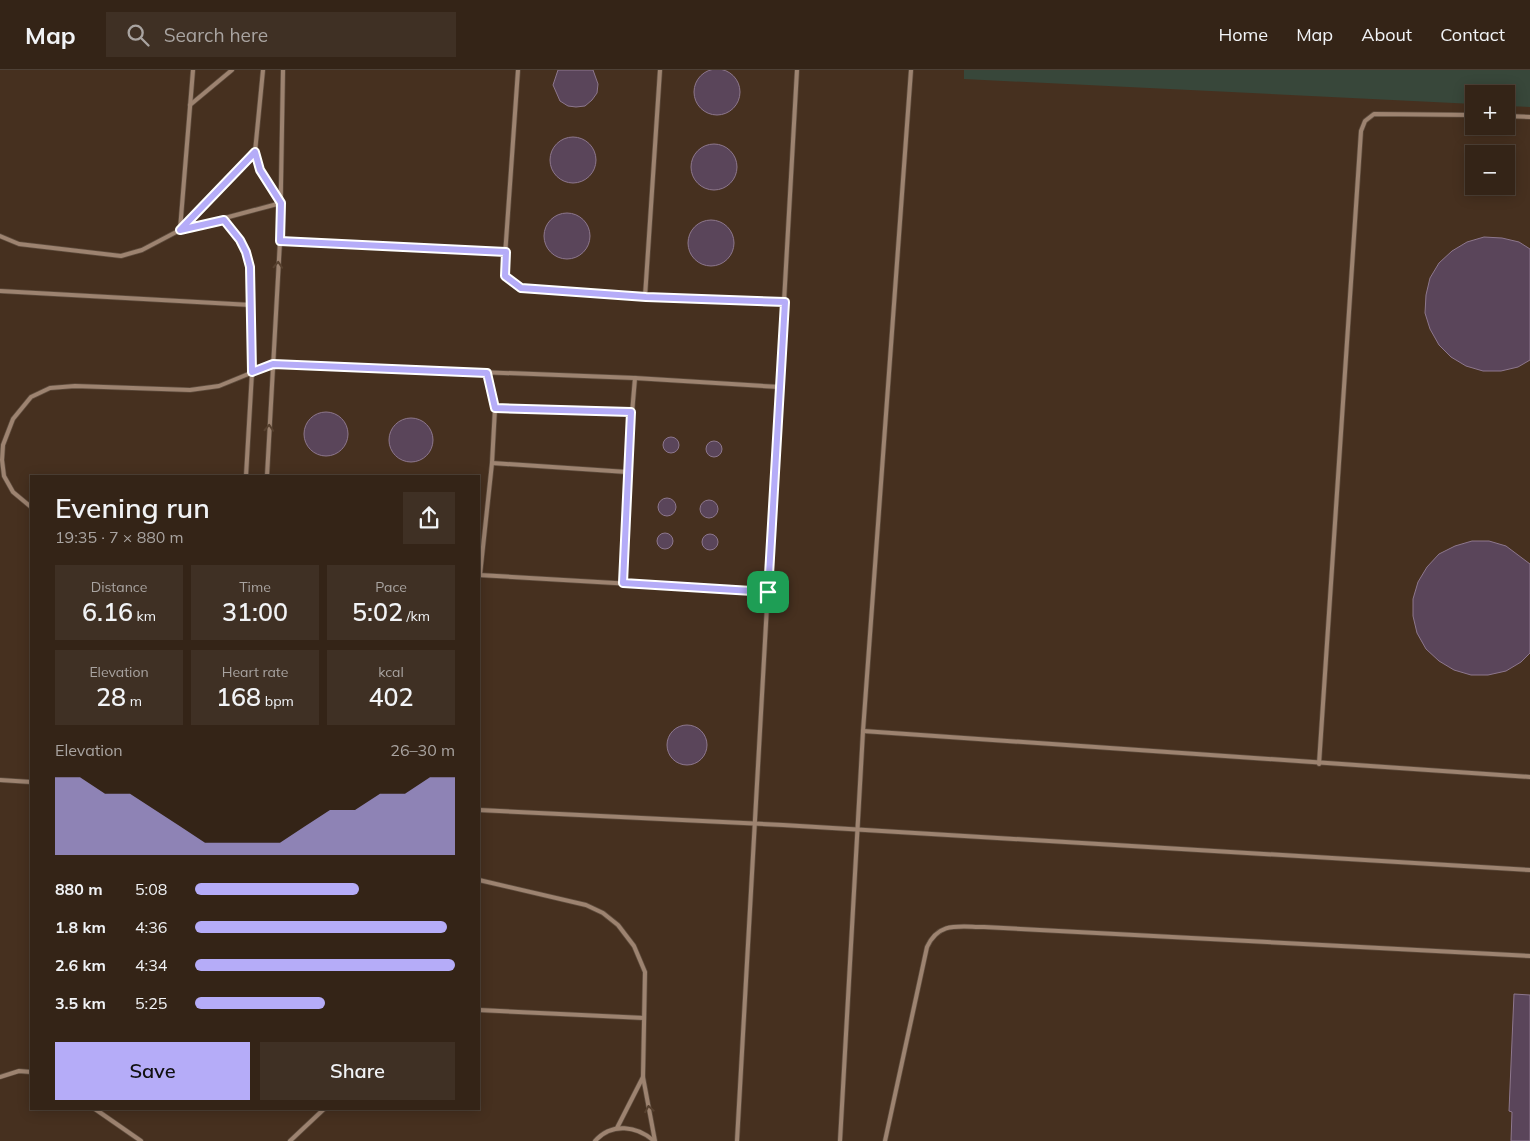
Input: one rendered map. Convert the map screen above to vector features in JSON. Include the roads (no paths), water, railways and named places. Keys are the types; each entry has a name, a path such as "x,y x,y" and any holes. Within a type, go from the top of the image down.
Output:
{"lane":[{"path":"180,230 193,70"},
{"path":"190,105 232,70"},
{"path":"263,70 255,152 260,170 281,203"},
{"path":"266,475 280,241 283,70"},
{"path":"518,70 505,276 521,288 646,297 785,302"},
{"path":"646,297 660,70"},
{"path":"737,1141 797,70"},
{"path":"840,1141 858,806 911,70"},
{"path":"1319,764 1360,131 1365,121 1374,114 1465,115"},
{"path":"1515,116 1530,117"},
{"path":"180,230 255,152"},
{"path":"0,236 20,244 122,256 142,250 180,230 224,220 281,203"},
{"path":"224,220 246,252 250,267 252,372 246,475"},
{"path":"280,241 506,252"},
{"path":"0,291 251,305"},
{"path":"30,506 13,492 4,476 3,445 13,419 31,397 50,388 75,386 190,390 219,386 273,364 635,378 780,387"},
{"path":"480,566 492,463 495,408 487,373"},
{"path":"623,583 627,472 635,378"},
{"path":"495,408 631,412"},
{"path":"492,463 627,472"},
{"path":"480,575 768,592"},
{"path":"863,731 1319,764 1530,777"},
{"path":"0,780 30,782"},
{"path":"480,810 782,825 1530,870"},
{"path":"480,880 586,905 603,913 618,925 634,946 645,972 643,1077 654,1141"},
{"path":"885,1141 927,947 932,936 941,929 984,927 1530,956"},
{"path":"480,1010 644,1018"},
{"path":"0,1077 19,1071 30,1072"},
{"path":"617,1129 643,1077"},
{"path":"96,1110 141,1141"},
{"path":"290,1141 323,1110"},
{"path":"595,1141 607,1132 617,1129 638,1130 654,1141"}]}
